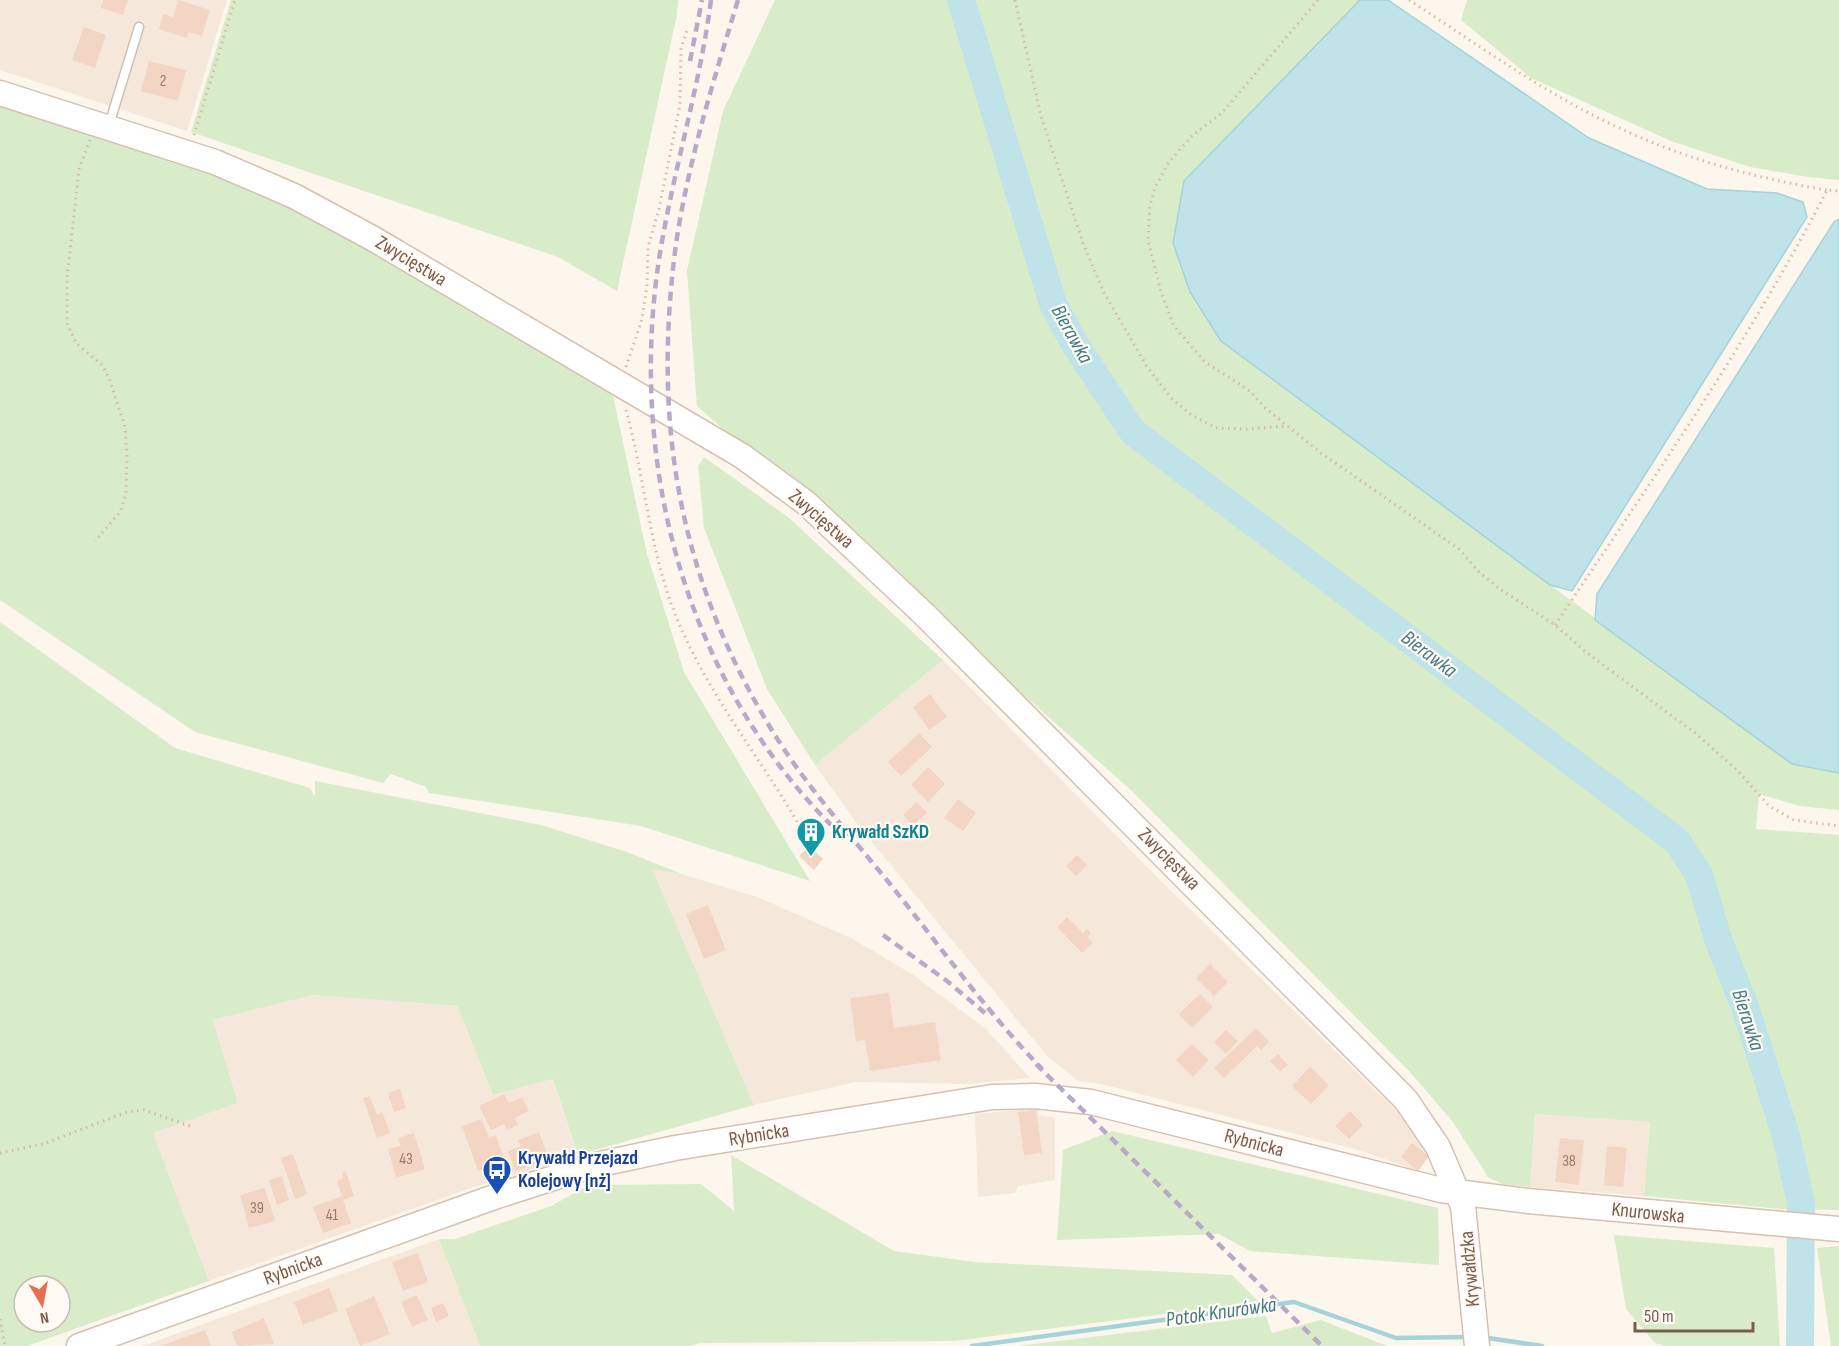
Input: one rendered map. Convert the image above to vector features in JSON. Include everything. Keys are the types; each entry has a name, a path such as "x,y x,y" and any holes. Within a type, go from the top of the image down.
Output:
{"main road":[{"name":"Zwycięstwa","path":"0,93 215,162 294,196 363,233 742,456 806,502 926,616 1391,1082 1430,1133 1458,1193"},
{"name":"Rybnicka","path":"79,1346 474,1204 591,1166 675,1148 992,1097 1025,1095 1082,1100 1458,1193"},
{"name":"Knurowska","path":"1458,1193 1762,1224 1839,1229"},
{"name":"Krywałdzka","path":"1458,1193 1464,1214 1477,1346"}],"lane":[{"path":"102,127 139,27"}],"path":[{"path":"189,154 235,0"},
{"path":"1015,0 1041,116 1083,243 1103,291 1146,365 1171,398 1190,414 1216,428 1248,429 1288,426"},
{"path":"1318,0 1222,113 1192,136 1169,162 1150,205 1148,240 1161,292 1174,326 1205,362 1250,391 1264,407 1321,453 1459,549 1479,572 1500,589 1555,625 1587,652 1695,733 1738,771 1769,806 1794,820 1839,826"},
{"path":"1409,0 1546,88 1614,126 1701,161 1770,181 1839,191"},
{"path":"688,27 681,48 680,105 659,209 648,247 647,286 642,319 619,384 636,448 651,532 672,606 714,695 780,791 803,832"},
{"path":"95,541 120,512 126,494 125,427 110,378 102,365 76,343 67,322 67,278 79,169 102,127"},
{"path":"1555,625 1677,445 1801,242 1827,190"},
{"path":"0,1153 43,1144 127,1112 144,1110 190,1126"},
{"path":"0,1319 5,1346"}],"shaded area":[{"path":"0,0 227,0 187,131 0,70"},
{"path":"943,660 1161,881 1402,1116 1421,1139 1429,1156 1418,1171 1362,1151 1101,1084 1078,1081 1047,1056 858,825 815,765"},
{"path":"651,868 682,874 760,898 851,938 912,974 986,1029 1030,1078 968,1084 856,1082 754,1105"},
{"path":"313,995 457,1006 493,1095 553,1079 578,1155 471,1188 209,1281 153,1133 238,1103 213,1020"},
{"path":"1039,1108 1039,1115 1055,1118 1055,1180 1018,1186 1015,1193 978,1197 975,1114"},
{"path":"1535,1114 1650,1122 1644,1196 1530,1187"},
{"path":"439,1239 480,1346 142,1346"}],"green space":[{"path":"231,0 678,0 677,14 617,291 558,257 191,132"},
{"path":"775,0 1363,0 1195,300 1221,341 1792,764 1839,763 1839,810 1800,806 1759,794 1756,829 1839,835 1839,1210 1781,1209 1644,1196 1650,1122 1535,1114 1530,1187 1502,1184 1488,1177 1453,1122 1410,1072 1132,791 697,406 687,271 723,111"},
{"path":"1467,0 1839,0 1839,180 1750,167 1671,141 1531,78 1461,20"},
{"path":"0,100 253,185 425,277 612,391 647,554 684,672 810,881 641,826 429,793 426,787 391,774 383,783 195,732 0,600"},
{"path":"704,457 788,517 943,660 815,765 767,689 704,528 698,466"},
{"path":"0,622 175,748 310,788 315,797 315,781 541,825 624,851 682,874 652,869 754,1105 578,1155 553,1079 493,1095 457,1006 313,995 213,1020 238,1103 153,1133 209,1281 72,1330 72,1274 12,1274 12,1334 61,1334 27,1346 0,1346"},
{"path":"1112,1131 1438,1208 1439,1265 1250,1251 1219,1234 1057,1240 1063,1150"},
{"path":"731,1155 894,1251 975,1262 1232,1275 1259,1302 954,1341 700,1343 689,1346 480,1346 439,1239 455,1239 551,1206 589,1185 701,1184 734,1211"},
{"path":"1614,1235 1774,1248 1780,1346 1665,1346 1655,1343 1626,1309"},
{"path":"1839,1246 1839,1346 1831,1346 1817,1248"},
{"path":"1266,1316 1272,1333 1321,1320 1387,1346 1017,1346"}],"water":[{"path":"1360,0 1388,0 1589,138 1707,189 1777,193 1803,202 1807,217 1572,591 1550,585 1221,341 1190,292 1173,243 1184,181"},
{"path":"1839,219 1839,773 1792,764 1595,620 1597,594 1834,222"}],"building":[{"path":"103,0 128,0 123,15 101,8"},
{"path":"178,0 210,10 202,36 188,32 187,38 159,29 163,14 173,17"},
{"path":"84,27 106,35 95,68 72,60"},
{"path":"149,61 186,70 178,101 141,91"},
{"path":"930,694 947,717 929,730 913,707"},
{"path":"919,733 932,747 901,776 888,762"},
{"path":"928,767 945,784 928,802 911,785"},
{"path":"958,799 976,813 963,831 944,818"},
{"path":"917,802 927,813 913,825 903,815"},
{"name":"Krywałd SzKD","path":"809,846 823,859 814,870 799,856"},
{"path":"1077,855 1087,865 1076,876 1066,866"},
{"path":"708,905 726,950 704,959 686,914"},
{"path":"1067,917 1083,933 1087,929 1091,933 1087,937 1093,943 1082,953 1057,927"},
{"path":"1210,964 1228,982 1214,996 1196,978"},
{"path":"889,993 894,1028 935,1022 941,1060 870,1071 865,1040 856,1041 850,998"},
{"path":"1200,994 1213,1007 1192,1028 1179,1014"},
{"path":"1256,1028 1269,1042 1261,1050 1257,1046 1224,1078 1214,1068"},
{"path":"1226,1030 1238,1041 1226,1054 1214,1042"},
{"path":"1192,1044 1209,1060 1193,1077 1176,1060"},
{"path":"1278,1054 1288,1065 1280,1072 1270,1061"},
{"path":"1310,1067 1329,1085 1311,1104 1292,1086"},
{"path":"400,1089 406,1108 394,1112 388,1093"},
{"path":"504,1094 509,1103 522,1097 529,1111 515,1118 518,1125 507,1130 504,1124 491,1130 479,1106"},
{"path":"370,1096 377,1115 382,1112 390,1133 377,1138 363,1098"},
{"path":"1036,1110 1042,1153 1024,1155 1018,1112"},
{"path":"1350,1111 1363,1125 1349,1139 1335,1126"},
{"path":"482,1119 489,1138 496,1135 505,1162 478,1171 462,1126"},
{"path":"539,1132 549,1160 515,1171 508,1151 521,1146 518,1140"},
{"path":"414,1133 425,1169 396,1178 388,1149 401,1146 398,1138"},
{"path":"1560,1138 1584,1140 1579,1185 1555,1182"},
{"path":"1412,1143 1429,1156 1418,1171 1401,1157"},
{"path":"1607,1146 1627,1148 1623,1187 1604,1185"},
{"path":"293,1154 307,1194 295,1199 281,1158"},
{"path":"346,1172 354,1196 343,1200 351,1223 323,1233 313,1207 342,1196 337,1181 343,1178 342,1173"},
{"path":"282,1176 289,1200 277,1205 269,1180"},
{"path":"265,1188 275,1221 249,1228 240,1195"},
{"path":"418,1253 428,1282 403,1291 392,1262"},
{"path":"329,1288 338,1311 303,1325 294,1302"},
{"path":"417,1295 428,1320 412,1327 401,1302"},
{"path":"374,1296 390,1334 360,1346 345,1309"},
{"path":"443,1303 449,1316 436,1322 431,1308"},
{"path":"264,1318 274,1344 237,1346 232,1332"},
{"path":"205,1330 211,1346 161,1346 182,1338"}],"waterway":[{"name":"Bierawka","path":"961,0 1053,304 1076,346 1133,432 1677,841 1699,875 1719,942 1745,1007 1786,1136 1801,1203 1800,1346"},
{"name":"Potok Knurówka","path":"972,1346 1294,1302 1396,1338 1465,1337"},
{"name":"Potok Knurówka","path":"1488,1338 1542,1346"}],"railway":[{"path":"690,61 702,0"},
{"path":"711,0 660,253 652,330 652,408 661,485 678,560 703,633 737,702 780,766 831,825"},
{"path":"738,0 702,121 687,182 676,244 670,308 668,369 671,429 678,488 691,546 710,604 734,660 764,717 792,761 1002,1025 1042,1069"},
{"path":"883,935 947,981 985,1013"},
{"path":"1036,1064 1322,1346"}],"place":[{"name":"Krywałd SzKD","path":"811,858"},
{"name":"Krywałd Przejazd Kolejowy [nż]","path":"497,1196"}]}
